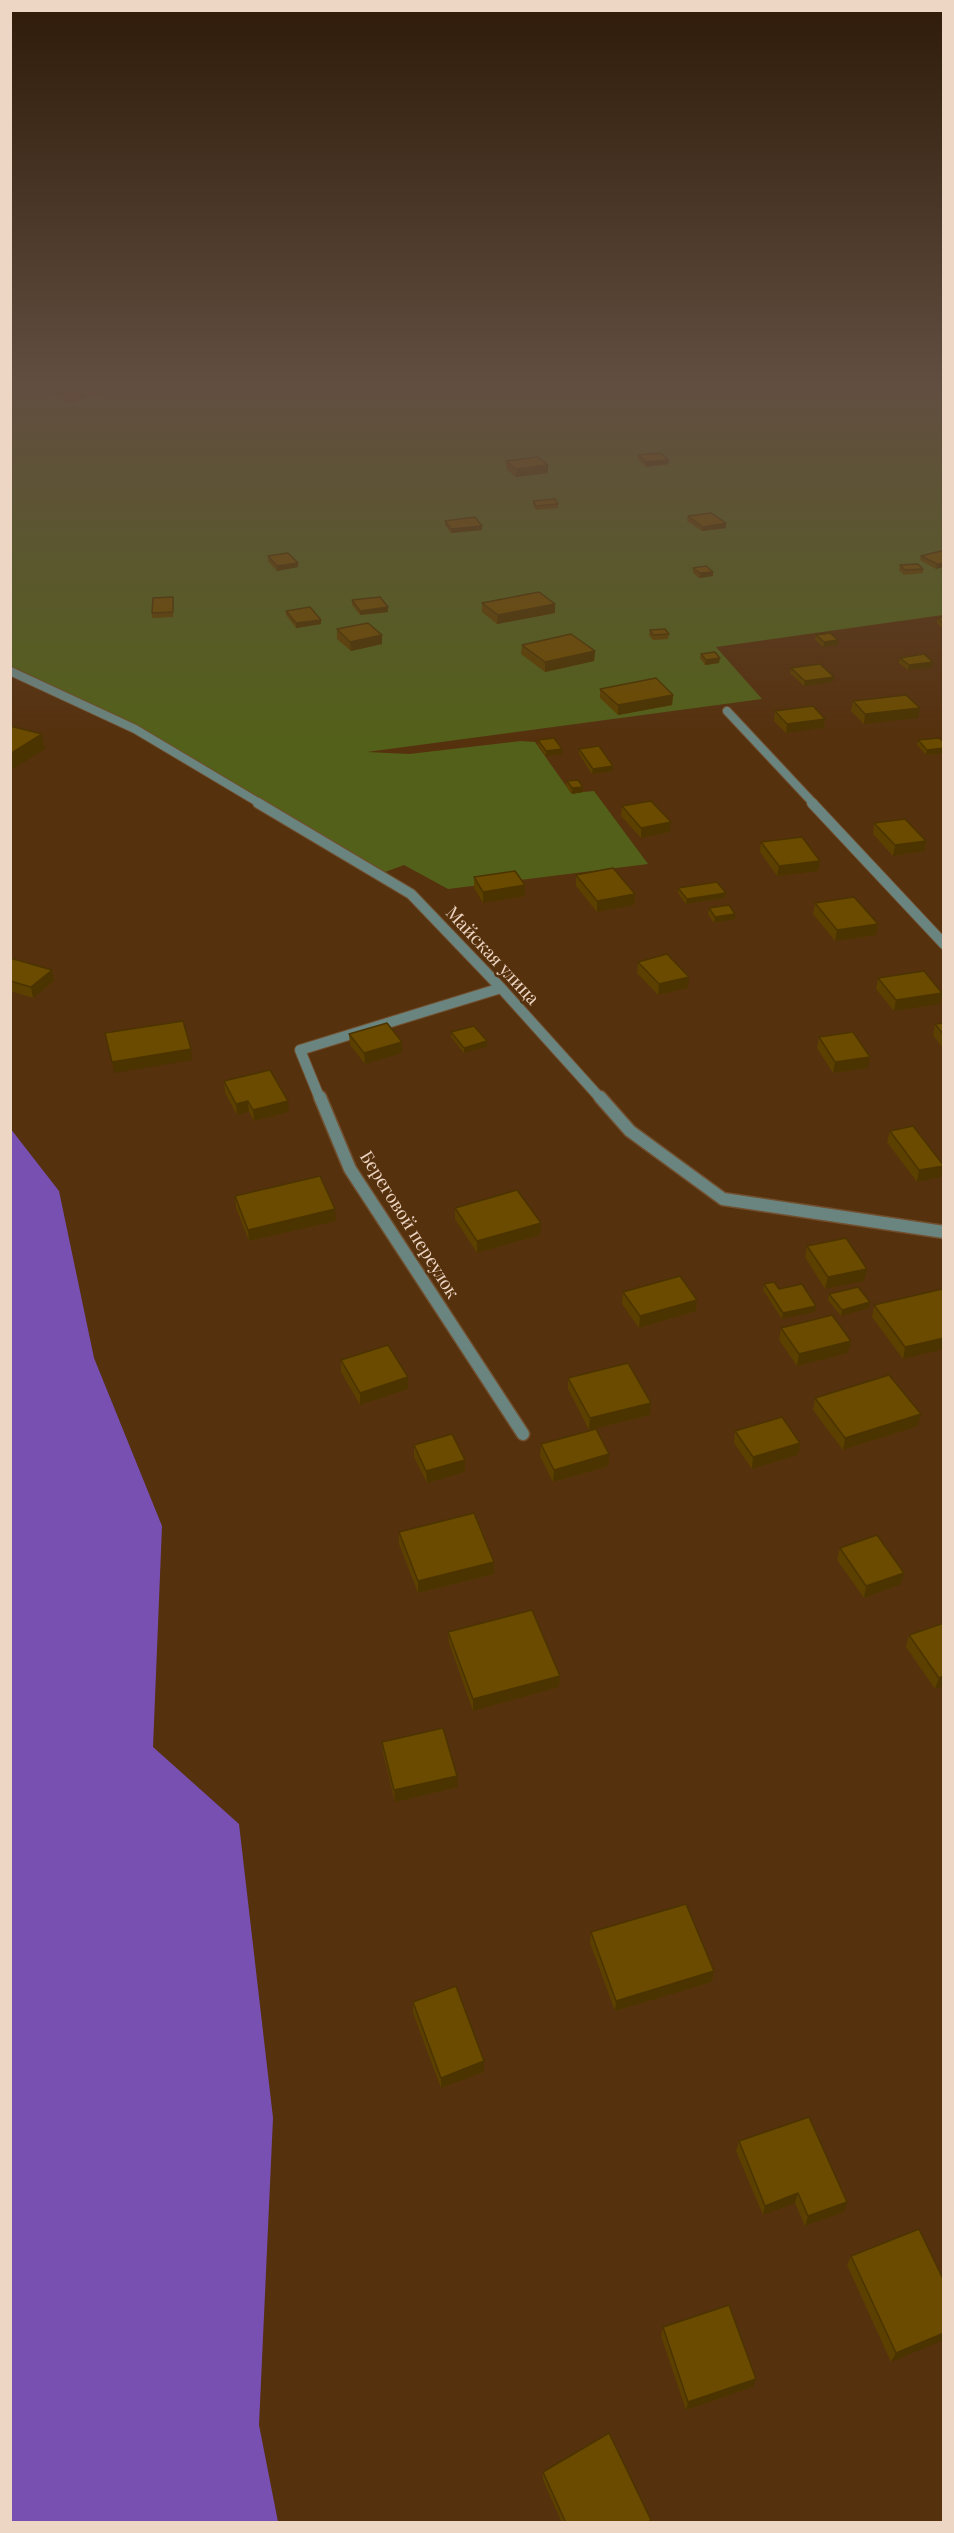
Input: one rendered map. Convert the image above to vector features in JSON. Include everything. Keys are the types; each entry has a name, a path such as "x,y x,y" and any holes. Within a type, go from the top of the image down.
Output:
{"street":[{"name":"Майская улица","path":"10,671 135,729 411,894 501,988 630,1131 723,1199 944,1232"},
{"path":"727,711 944,944"},
{"name":"Береговой переулок","path":"501,988 300,1050 350,1169 523,1434"}],"green space":[{"path":"11,503 943,503 943,615 716,647 762,699 367,752 409,754 521,741 535,742 571,793 594,791 648,864 448,889 404,865 385,872 140,727 11,666"}],"shaded area":[{"path":"10,1128 59,1191 94,1358 162,1526 153,1747 239,1824 273,2118 259,2425 278,2522 11,2522"}],"building":[{"path":"534,503 558,504 536,506"},
{"path":"711,513 726,523 703,527 688,516"},
{"path":"475,517 482,526 451,529 445,521"},
{"path":"941,551 944,553 944,563 937,564 921,556"},
{"path":"288,553 298,563 277,566 268,556"},
{"path":"918,564 923,569 905,570 900,565"},
{"path":"706,566 713,572 700,573 693,568"},
{"path":"539,592 555,604 498,615 482,603"},
{"path":"173,597 173,612 152,613 153,598"},
{"path":"380,597 388,607 360,611 352,600"},
{"path":"310,607 321,620 296,623 286,611"},
{"path":"368,623 382,635 350,642 337,629"},
{"path":"665,629 669,634 653,635 650,630"},
{"path":"830,633 838,640 824,642 816,635"},
{"path":"571,634 595,651 545,662 522,645"},
{"path":"715,652 720,658 706,660 701,654"},
{"path":"924,654 933,662 909,665 900,658"},
{"path":"820,664 834,677 805,681 791,668"},
{"path":"656,678 673,695 618,705 600,689"},
{"path":"906,695 920,708 865,714 853,701"},
{"path":"813,706 825,719 787,724 775,711"},
{"path":"10,726 42,734 10,754"},
{"path":"554,738 562,749 546,751 538,740"},
{"path":"939,738 944,742 944,748 927,750 918,740"},
{"path":"599,746 613,766 593,769 579,749"},
{"path":"578,780 583,787 572,788 567,781"},
{"path":"651,801 671,822 641,828 622,806"},
{"path":"905,819 926,841 895,845 874,823"},
{"path":"802,837 820,861 779,866 761,842"},
{"path":"613,868 635,894 597,901 576,875"},
{"path":"515,871 525,885 483,892 474,877"},
{"path":"717,882 726,893 687,899 678,888"},
{"path":"854,897 878,924 837,930 815,903"},
{"path":"729,905 735,914 715,917 709,908"},
{"path":"667,954 689,977 659,984 638,962"},
{"path":"10,958 52,970 31,987 10,981"},
{"path":"924,971 942,993 896,1000 878,978"},
{"path":"183,1021 191,1049 112,1062 105,1033"},
{"path":"387,1023 402,1042 364,1053 349,1034"},
{"path":"944,1023 944,1035 935,1024"},
{"path":"474,1026 487,1041 464,1048 451,1032"},
{"path":"853,1032 870,1057 835,1062 819,1037"},
{"path":"270,1070 288,1101 253,1110 248,1101 236,1104 224,1081"},
{"path":"913,1126 944,1166 919,1170 890,1131"},
{"path":"320,1176 335,1209 248,1230 235,1196"},
{"path":"517,1190 541,1223 477,1241 455,1208"},
{"path":"846,1238 867,1269 828,1277 807,1246"},
{"path":"680,1276 697,1300 640,1316 623,1292"},
{"path":"774,1282 779,1289 802,1284 816,1306 783,1313 764,1284"},
{"path":"858,1287 870,1302 842,1310 829,1294"},
{"path":"942,1289 944,1291 944,1338 905,1347 874,1305"},
{"path":"832,1315 851,1341 799,1354 781,1328"},
{"path":"388,1345 408,1377 360,1393 341,1360"},
{"path":"628,1363 651,1403 590,1418 568,1378"},
{"path":"889,1375 921,1414 845,1438 815,1398"},
{"path":"782,1417 800,1443 753,1457 735,1431"},
{"path":"596,1429 609,1454 554,1470 541,1444"},
{"path":"452,1434 465,1460 426,1471 414,1445"},
{"path":"474,1513 494,1562 418,1581 399,1532"},
{"path":"877,1535 904,1573 866,1586 840,1548"},
{"path":"532,1610 560,1676 473,1699 448,1632"},
{"path":"944,1623 944,1676 939,1678 909,1635"},
{"path":"443,1728 457,1776 394,1790 382,1742"},
{"path":"686,1904 714,1971 616,2001 591,1932"},
{"path":"456,1986 484,2061 441,2078 413,2002"},
{"path":"809,2117 847,2202 808,2216 798,2193 765,2206 739,2141"},
{"path":"919,2229 944,2281 944,2333 896,2353 851,2256"},
{"path":"729,2305 756,2379 688,2402 663,2327"},
{"path":"609,2433 651,2520 647,2523 566,2523 543,2472"}]}
